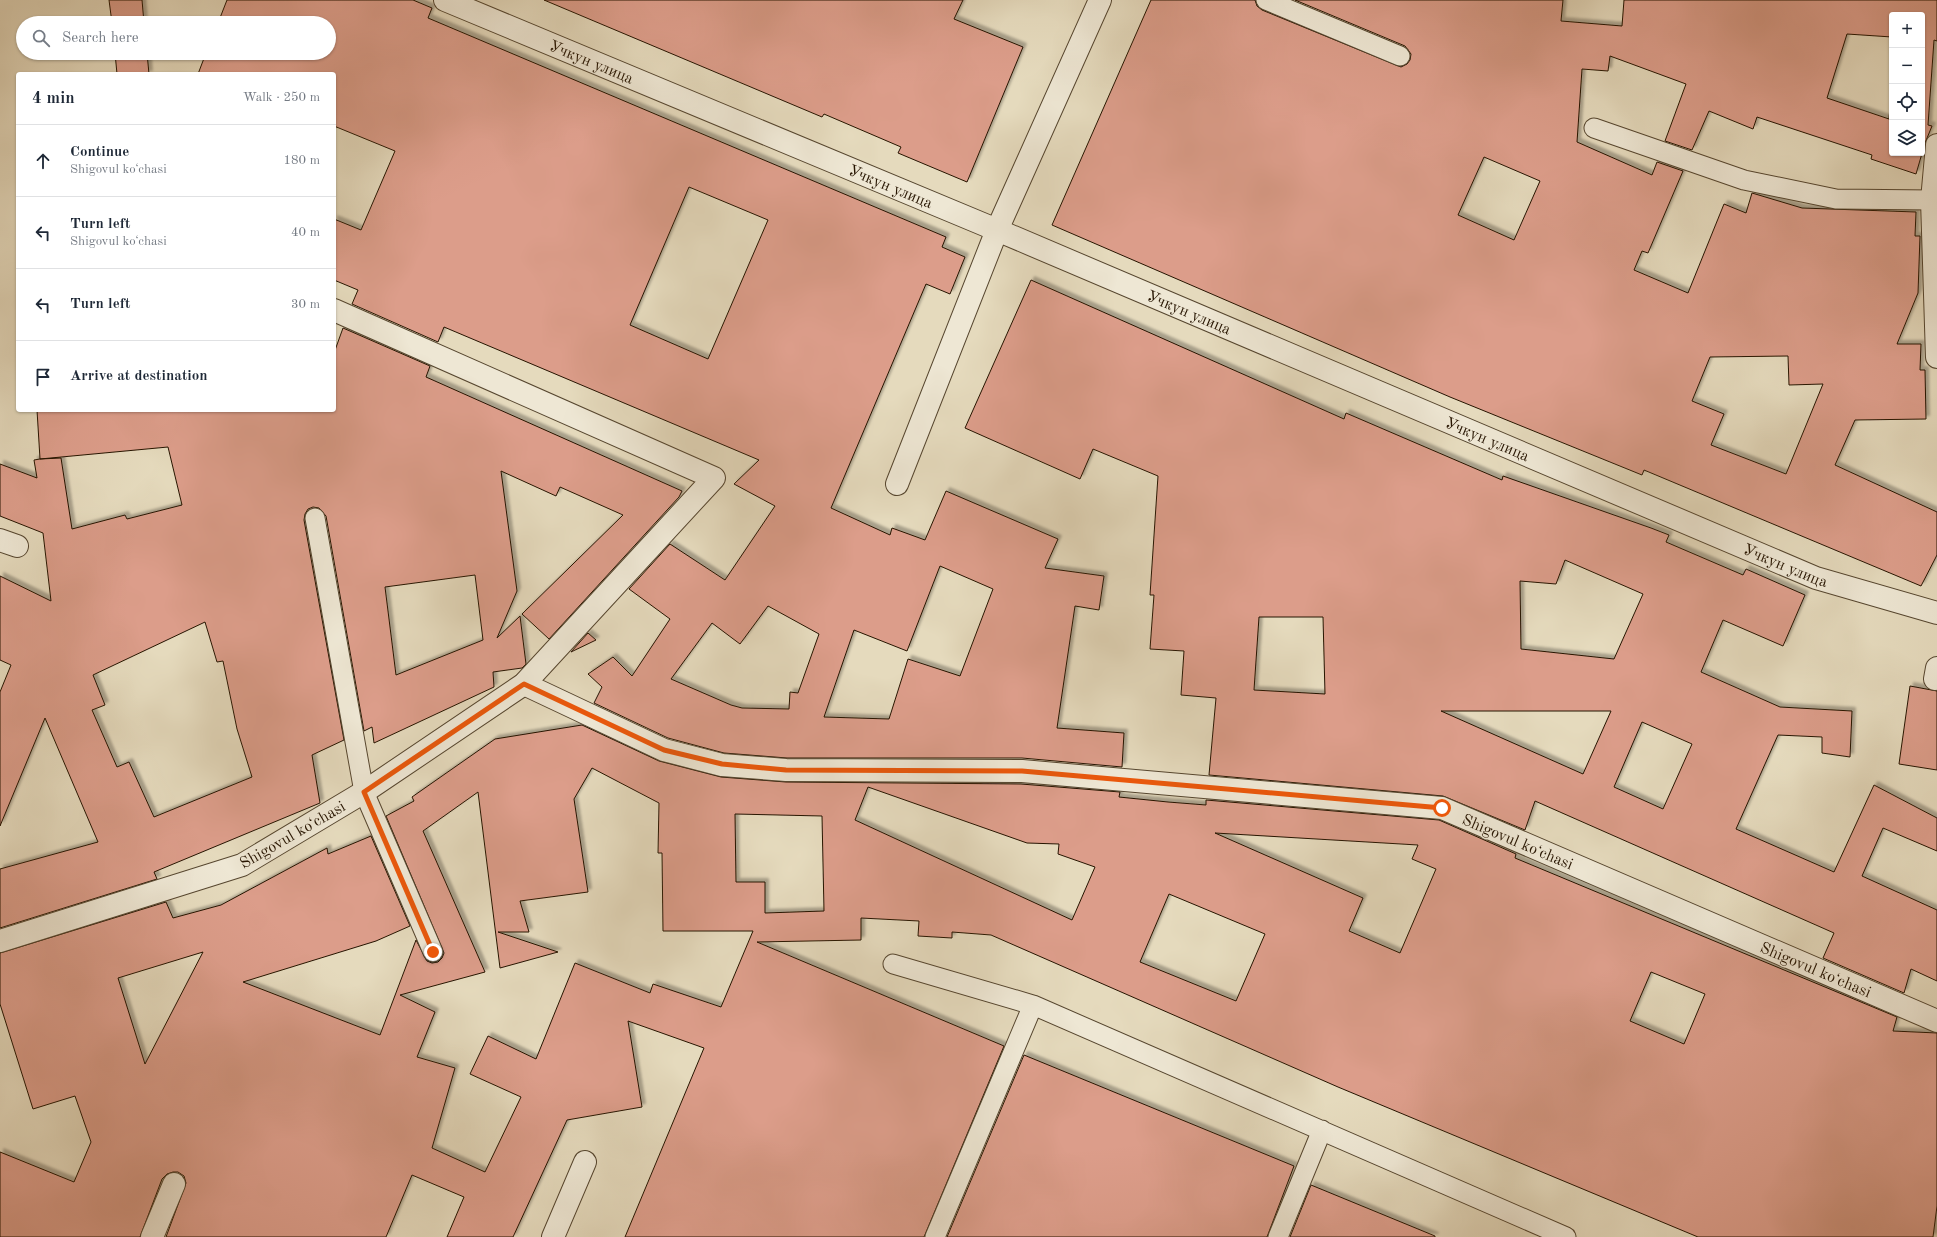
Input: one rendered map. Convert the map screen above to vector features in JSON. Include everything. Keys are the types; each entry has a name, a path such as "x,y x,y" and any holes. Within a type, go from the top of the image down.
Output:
{"street":[{"name":"Учкун улица","path":"445,0 997,230 1816,578 1937,613"},
{"path":"897,484 997,230 1100,0"},
{"path":"1937,145 1932,200 1937,357"},
{"path":"336,311 714,478 524,684"},
{"name":"Shigovul koʻchasi","path":"0,942 242,865 364,792 524,684 664,750 722,764 786,770 1022,771 1442,808 1937,1021"},
{"path":"553,1237 586,1162"},
{"path":"152,1237 174,1184"}],"lane":[{"path":"1266,0 1400,56"},
{"path":"1594,128 1744,180 1836,199 1932,200"},
{"path":"316,518 364,792 433,952"},
{"path":"893,964 1033,1005 1566,1237"},
{"path":"935,1237 1033,1005"},
{"path":"1278,1237 1322,1130"}],"building":[{"path":"109,0 142,0 143,16 111,16"},
{"path":"227,0 413,0 432,8 428,18 946,237 942,247 965,257 950,294 926,284 831,508 890,535 892,528 925,540 946,491 1058,539 1045,568 1104,576 1099,610 1075,606 1057,728 1124,733 1122,767 1022,758 787,758 724,753 668,738 594,703 602,687 588,674 613,657 632,676 670,619 629,589 670,544 725,580 775,506 734,484 759,460 444,327 438,342 352,304 358,290 336,281 336,220 361,230 395,151 336,127 336,72 199,72 203,60 336,60 336,16 221,16","holes":["689,187 768,220 708,359 630,325","940,566 993,589 960,676 908,659 889,719 824,717 854,630 907,651","768,606 819,634 798,693 790,692 789,709 742,708 731,705 671,679 712,623 740,644"]},
{"path":"544,0 963,0 954,19 1023,47 967,182 898,153 901,147 824,114 822,117"},
{"path":"1151,0 1255,0 1257,6 1262,10 1401,67 1407,64 1410,60 1411,54 1405,46 1295,0 1563,0 1561,21 1622,26 1624,0 1937,0 1937,41 1934,40 1928,125 1932,126 1925,143 1925,12 1889,12 1889,37 1847,34 1827,98 1889,119 1889,156 1921,156 1916,174 1871,159 1872,155 1757,117 1753,129 1709,111 1692,150 1665,141 1686,84 1610,56 1608,71 1582,69 1577,142 1652,175 1657,162 1683,171 1648,253 1642,251 1634,270 1688,293 1724,204 1746,213 1752,193 1802,208 1916,212 1915,236 1920,236 1918,293 1897,344 1921,344 1920,370 1925,370 1926,419 1855,420 1835,465 1937,512 1937,555 1921,586 1644,470 1642,475 1450,397 1052,225","holes":["1484,157 1540,181 1514,240 1458,215","1788,356 1789,385 1823,384 1786,474 1711,445 1724,414 1692,401 1710,357"]},
{"path":"116,60 148,60 149,72 117,72"},
{"path":"1031,280 1344,419 1346,413 1502,480 1503,476 1651,528 1669,535 1666,542 1743,575 1746,569 1805,595 1783,646 1723,620 1701,672 1780,707 1852,711 1850,757 1822,753 1822,737 1778,735 1736,829 1834,872 1874,785 1937,818 1937,851 1883,828 1862,876 1937,910 1937,981 1911,969 1904,993 1823,958 1834,933 1535,801 1525,830 1443,796 1209,775 1216,698 1181,695 1184,651 1150,649 1154,595 1150,595 1158,476 1093,449 1080,479 965,428","holes":["1565,560 1643,594 1614,659 1521,649 1520,581 1556,584","1259,617 1323,617 1325,694 1254,690","1441,711 1611,711 1583,774","1642,722 1692,744 1663,809 1614,787"]},
{"path":"343,328 430,366 426,377 682,491 679,497 549,639 522,614 623,515 560,487 556,496 501,471 517,591 497,638 520,616 526,664 522,668 493,672 494,687 374,743 372,727 364,731 326,516 319,508 313,507 308,509 304,520 344,740 312,755 320,803 154,872 157,879 0,928 0,869 98,842 45,718 0,826 0,692 11,665 0,660 0,576 51,601 43,533 0,516 0,464 37,478 34,460 40,459 37,412 336,412 336,347","holes":["168,447 182,505 127,519 125,515 72,529 61,458 40,459","475,575 483,640 396,675 385,587","205,622 217,662 223,661 237,729 252,777 154,817 129,762 117,767 92,710 105,705 93,675"]},
{"path":"588,633 596,640 571,652"},
{"path":"1910,686 1937,691 1937,770 1899,764"},
{"path":"582,725 659,761 721,777 786,782 1021,784 1120,792 1119,797 1168,802 1206,805 1206,800 1439,820 1516,854 1515,858 1897,1017 1893,1031 1937,1033 1937,1206 1933,1237 1698,1237 1338,1087 991,935 952,932 952,938 918,936 919,921 861,918 861,940 757,942 1004,1046 924,1237 625,1237 704,1048 628,1021 642,1107 567,1120 513,1237 447,1237 464,1197 412,1175 386,1237 166,1237 186,1183 184,1176 178,1172 173,1172 167,1174 162,1179 140,1237 0,1237 0,1152 74,1182 91,1142 75,1096 33,1109 0,1004 0,953 166,902 173,918 221,905 327,848 328,854 371,836 410,926 376,941 243,982 380,1035 416,940 427,961 432,963 438,962 444,953 386,816 414,801 412,797 495,739","holes":["592,768 659,803 658,853 662,853 663,931 753,931 721,1007 653,984 650,993 575,963 536,1059 488,1036 470,1074 521,1097 485,1172 432,1148 455,1068 417,1057 435,1012 400,995 485,972 423,831 478,792 500,968 558,952 498,932 529,932 520,901 588,892 574,799","868,787 1027,843 1059,844 1058,854 1095,867 1072,920 855,820","735,814 822,816 824,911 765,913 765,882 736,882","1215,833 1418,845 1412,859 1436,869 1400,953 1349,931 1363,898","1169,894 1265,934 1236,1001 1140,962","203,952 145,1064 118,978","1651,972 1705,994 1684,1044 1630,1021"]},
{"path":"1024,1055 1294,1166 1267,1237 947,1237"},
{"path":"1311,1185 1435,1236 1435,1237 1290,1237"}],"route":[{"path":"433,952 364,792 524,684 664,750 722,764 786,770 1022,771 1442,808"}]}
